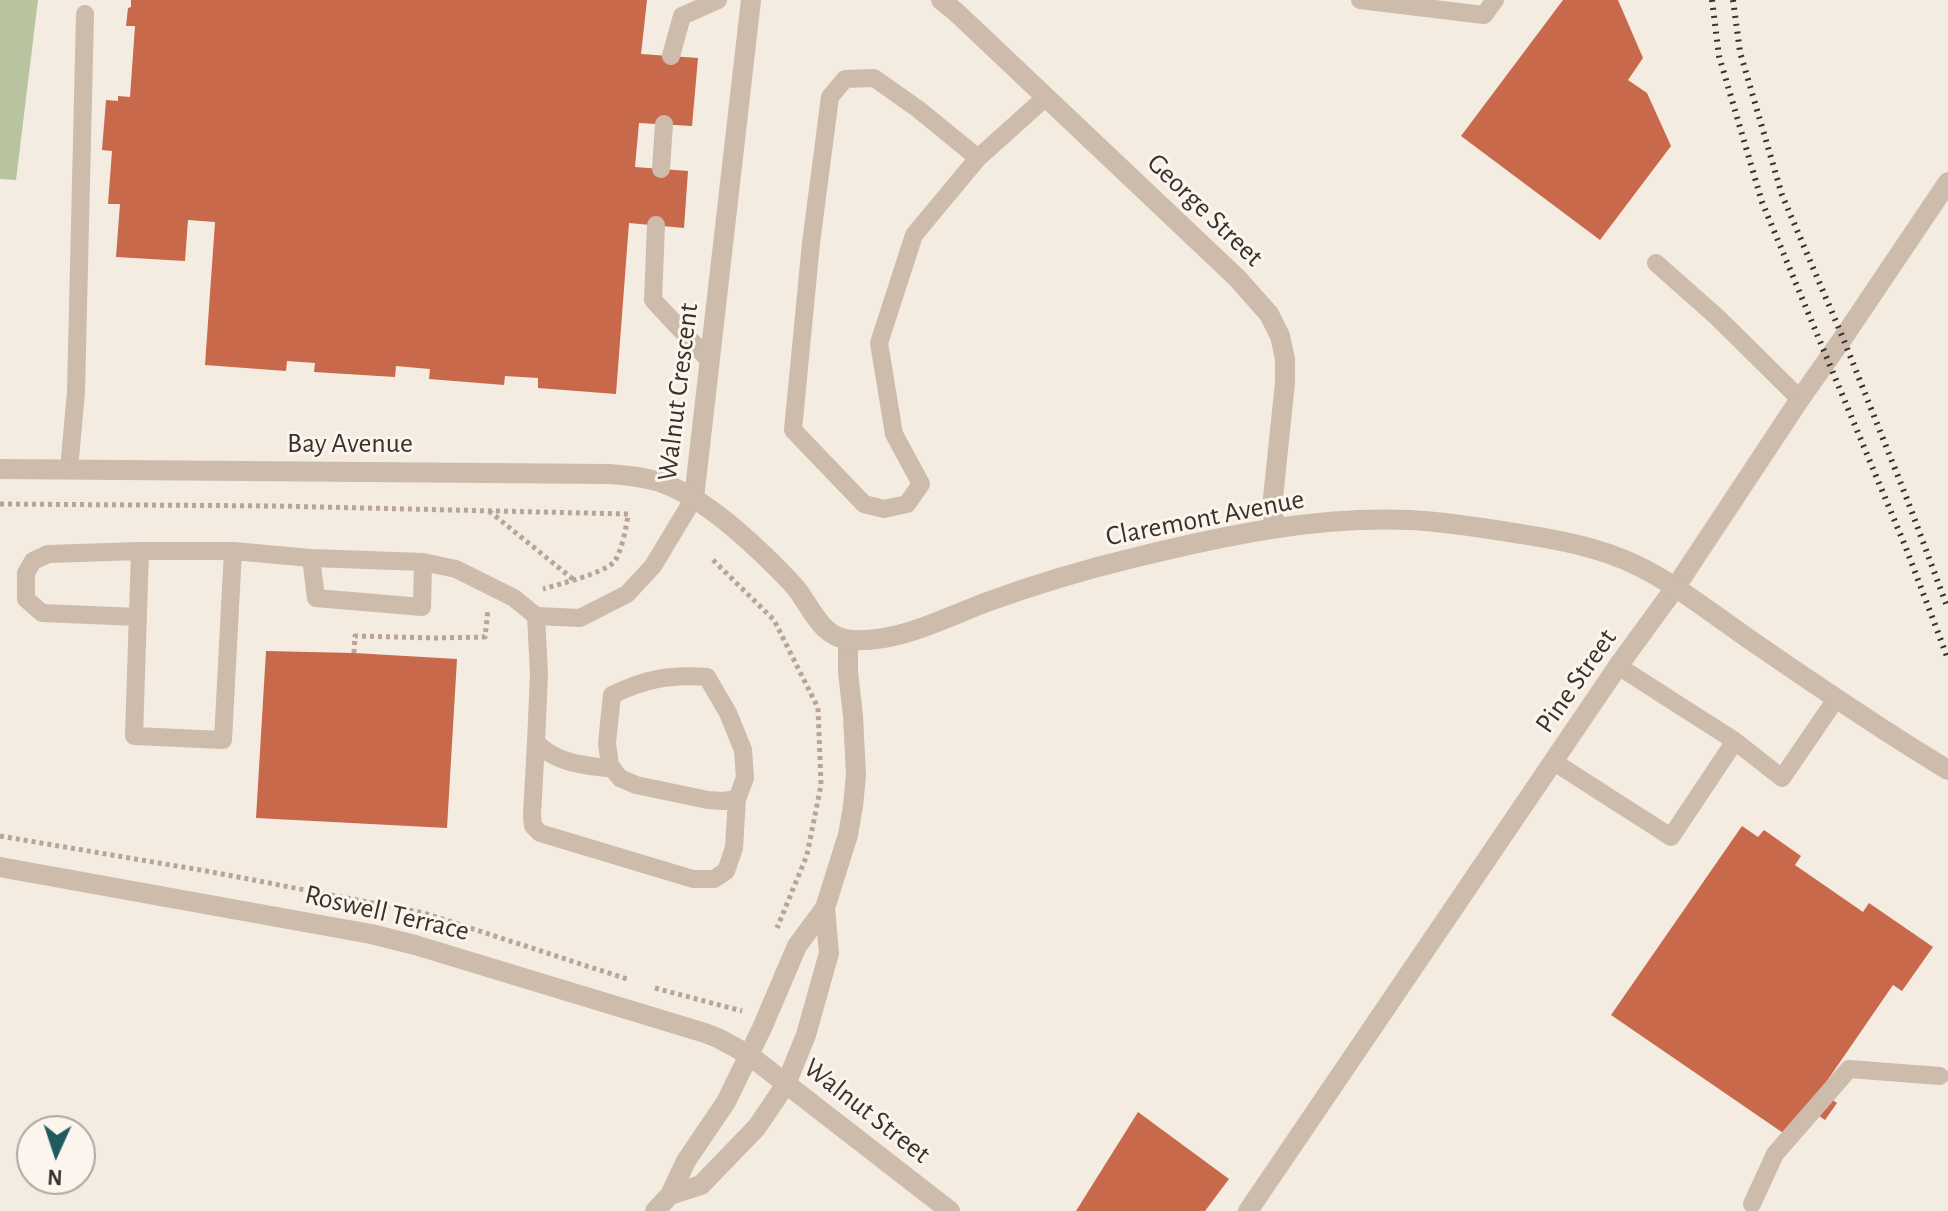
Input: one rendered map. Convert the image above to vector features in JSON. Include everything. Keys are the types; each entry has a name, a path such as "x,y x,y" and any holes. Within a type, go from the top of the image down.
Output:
{"street":[{"name":"Walnut Crescent","path":"751,0 694,498 780,571 833,635 848,640"},
{"name":"George Street","path":"941,0 1237,278 1269,314 1280,336 1285,359 1273,498 1276,527"},
{"name":"Pine Street","path":"1248,1211 1618,666 1675,588 1948,182"},
{"name":"Bay Avenue","path":"0,469 608,474 639,476 694,498"},
{"name":"Claremont Avenue","path":"848,640 903,634 988,601 1108,564 1222,537 1276,527 1364,521 1445,523 1559,540 1637,565 1880,729 1948,770"},
{"path":"655,1211 670,1195 686,1161 726,1102 797,946 825,908 848,835 856,775 848,640"},
{"name":"Roswell Terrace","path":"0,867 371,934 415,945 705,1033 749,1055"},
{"path":"670,1195 701,1185 757,1127 786,1084 806,1035 829,953 825,908"},
{"name":"Walnut Street","path":"749,1055 950,1211"}],"lane":[{"path":"671,56 682,16 718,0"},
{"path":"1360,0 1484,15 1495,0"},
{"path":"69,469 76,392 85,14"},
{"path":"978,158 874,78 845,79 830,97 811,243 793,430 864,504 884,509 907,504 921,484 894,434 879,343 914,235 978,158 1046,97"},
{"path":"661,169 664,124"},
{"path":"656,225 653,300 710,361"},
{"path":"1656,263 1717,317 1800,399"},
{"path":"138,617 42,613 26,599 26,573 33,561 48,554 140,551 233,551 311,558 423,562 456,569 514,598 536,616 580,618 627,594 653,566 694,498"},
{"path":"140,551 134,736 223,740 233,551"},
{"path":"311,558 316,598 422,607 423,562"},
{"path":"536,616 539,674 532,815 533,826 540,833 693,879 714,879 726,871 734,848 737,799 745,778 743,750 728,713 707,677 661,677 634,684 612,695 607,743 610,766 620,778 636,785 708,800 737,799"},
{"path":"1618,666 1735,741 1782,778 1836,699"},
{"path":"1554,762 1671,837 1735,741"},
{"path":"536,742 544,751 568,762 613,769"},
{"path":"1752,1204 1775,1154 1849,1069 1940,1076"}],"path":[{"path":"0,504 628,514 626,530 614,562 587,577 533,592"},
{"path":"489,511 574,580"},
{"path":"354,653 355,636 485,637 488,607 493,605"}],"green space":[{"path":"0,0 38,0 16,180 0,179"}],"building":[{"path":"131,0 647,0 641,54 698,58 692,126 639,123 635,167 688,171 684,228 629,223 616,394 538,388 538,378 505,376 504,385 429,379 430,369 396,366 395,377 314,372 315,363 287,361 286,371 205,365 215,222 188,220 185,261 116,257 120,204 108,204 112,151 102,150 106,100 118,101 118,96 130,97 135,26 126,26"},
{"path":"1563,0 1618,0 1643,58 1628,80 1647,93 1671,146 1600,240 1461,136"},
{"path":"266,651 457,659 447,828 256,818"},
{"path":"1742,826 1758,837 1764,830 1801,856 1795,865 1863,912 1869,903 1933,947 1902,991 1893,985 1820,1091 1837,1103 1825,1120 1809,1109 1789,1137 1611,1015"},
{"path":"1138,1112 1229,1179 1205,1211 1076,1211"}],"railway":[{"path":"1712,0 1719,56 1762,202 1906,548 1948,659"},
{"path":"1733,0 1740,52 1782,195 1843,338 1948,609"}]}
